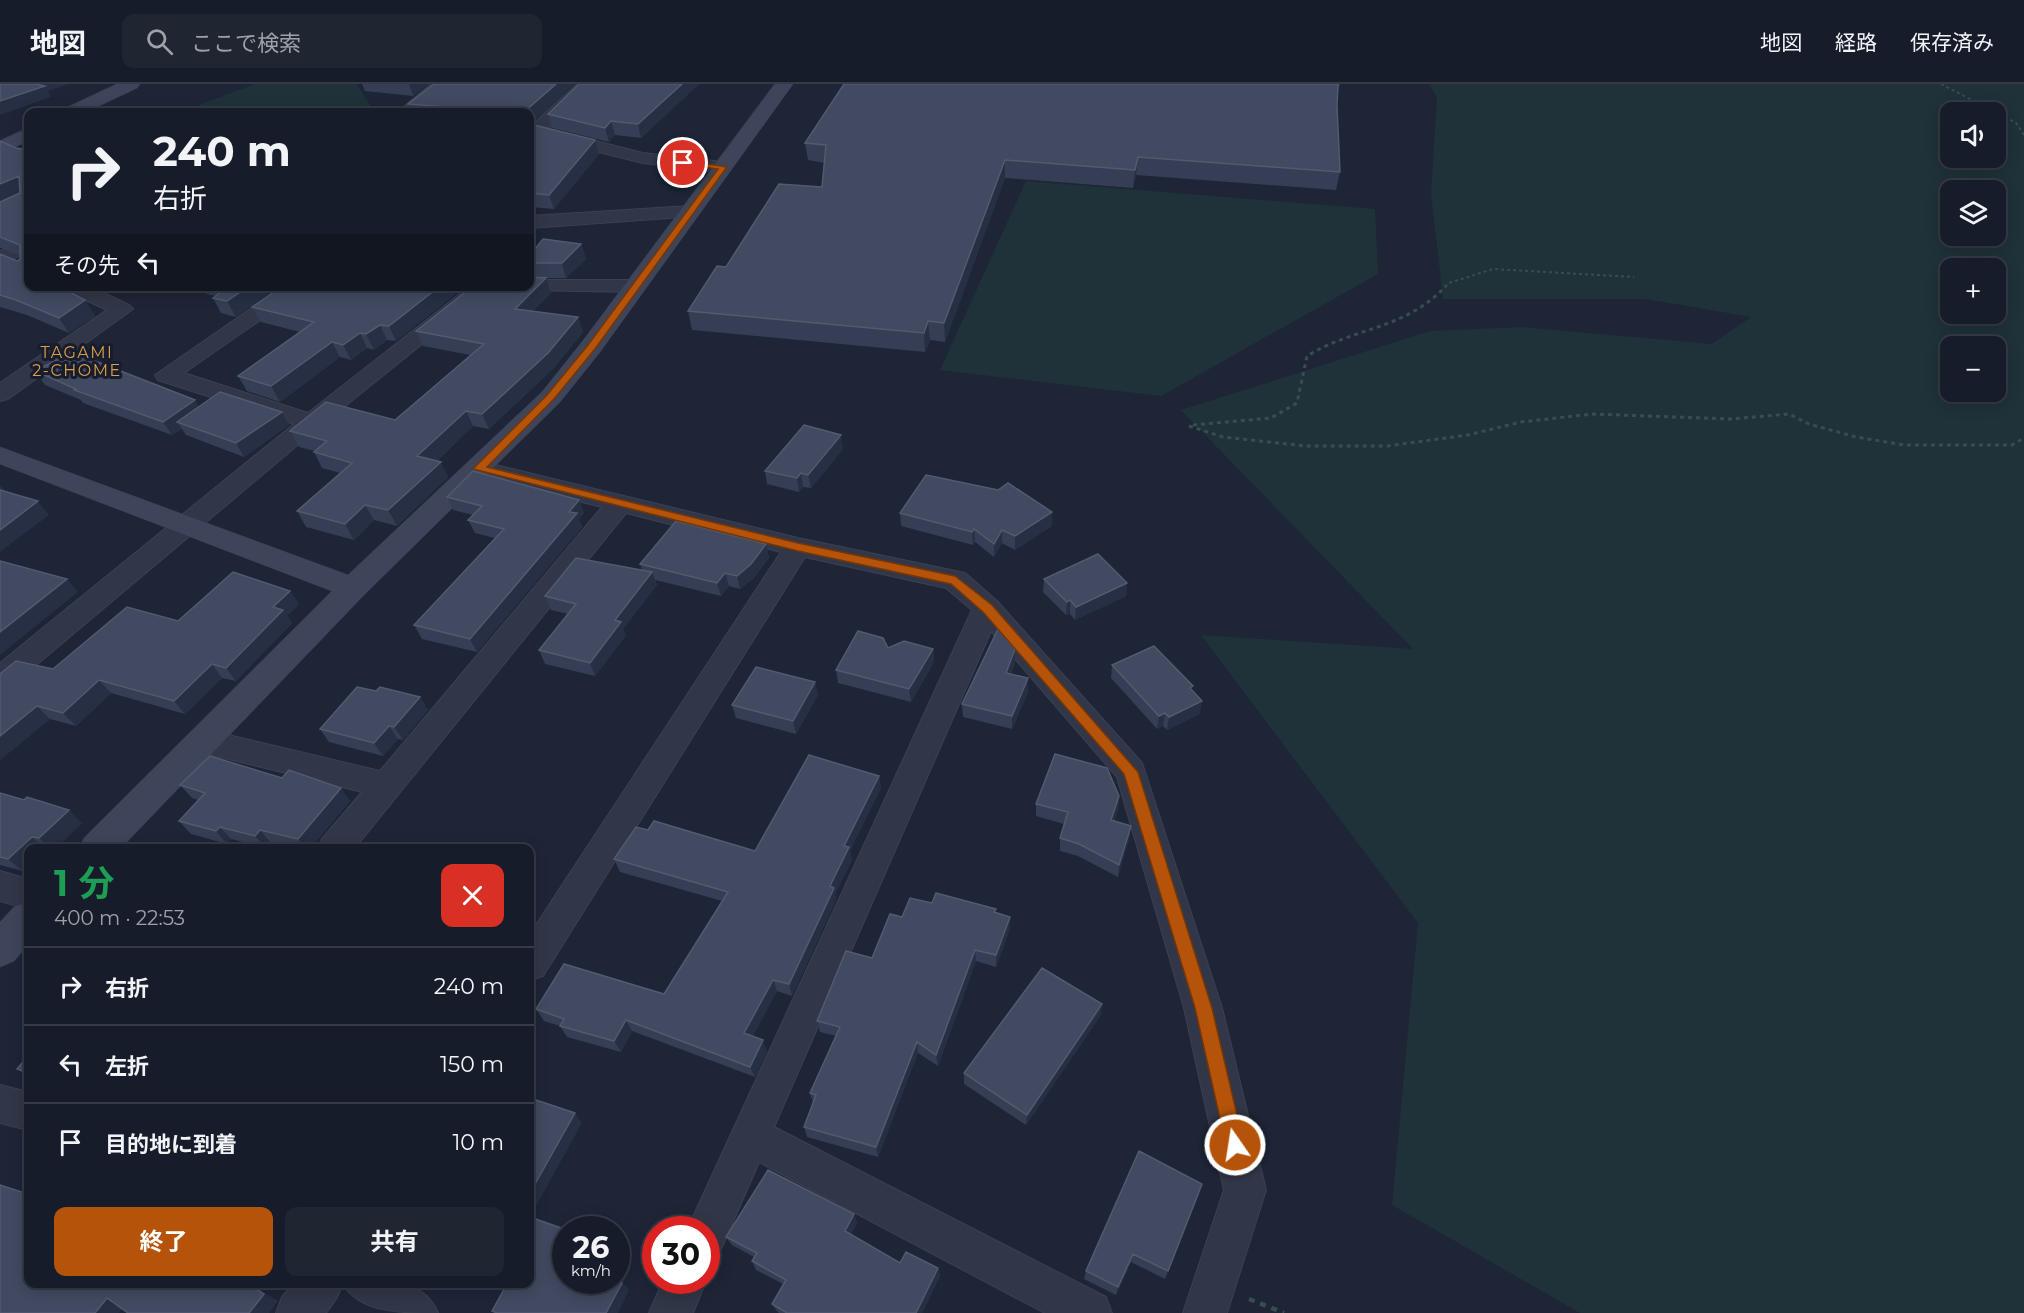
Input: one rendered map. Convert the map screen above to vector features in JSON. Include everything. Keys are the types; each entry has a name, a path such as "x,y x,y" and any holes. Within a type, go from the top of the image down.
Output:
{"street":[{"path":"80,108 130,84"},
{"path":"411,108 441,84"},
{"path":"586,84 536,131 643,158 723,167"},
{"path":"102,844 353,588 479,469 550,397 784,84"},
{"path":"0,148 24,138"},
{"path":"534,222 690,212"},
{"path":"1,256 24,245"},
{"path":"1,256 24,266"},
{"path":"534,286 635,286"},
{"path":"0,394 122,309 84,291"},
{"path":"292,291 166,375 311,422"},
{"path":"0,680 12,656 184,526 477,291"},
{"path":"0,456 353,588"},
{"path":"479,469 798,547 955,580 987,608 1131,772 1203,1008 1245,1190 1205,1313"},
{"path":"338,844 620,503"},
{"path":"534,958 798,547"},
{"path":"714,1216 987,608"},
{"path":"203,741 387,785"},
{"path":"0,886 24,893"},
{"path":"0,949 24,923"},
{"path":"0,1104 24,1110"},
{"path":"751,1136 1090,1313"},
{"path":"298,1313 318,1288"},
{"path":"372,1288 416,1313"},
{"path":"671,1313 680,1294"}],"path":[{"path":"1941,84 2016,123 2024,135"},
{"path":"1634,277 1493,269 1449,283 1432,300 1402,318 1384,327 1325,345 1307,356 1297,403 1271,418 1189,426 1222,437 1306,446 1387,446 1468,435 1521,422 1592,414 1730,419 1789,414 1809,424 1856,437 1904,445 2012,445 2024,438"}],"shaded area":[{"path":"255,84 357,84 372,108 195,108"},
{"path":"1429,84 2024,84 2024,1313 1580,1313 1392,1205 1418,923 1201,635 1413,649 1181,410 1430,331 1522,327 1712,344 1751,317 1646,299 1443,299 1431,193 1437,98"},
{"path":"1026,181 1375,209 1378,274 1161,396 940,370"}],"building":[{"path":"0,84 35,84 45,86 0,101"},
{"path":"434,84 556,84 529,108 446,108 408,104"},
{"path":"579,84 682,84 638,124 611,121 605,128 548,114"},
{"path":"844,84 1338,84 1340,172 1138,157 1135,170 1005,160 944,323 928,321 924,333 688,311 717,266 726,267 779,184 822,187 826,145 805,143"},
{"path":"534,125 595,140 549,195 534,193"},
{"path":"0,141 24,149 24,291 68,291 85,300 59,318 0,295 0,254 17,261 20,259 20,245 0,237 0,202 20,193 19,176 0,184"},
{"path":"543,239 581,244 562,263 534,263 534,250"},
{"path":"534,277 546,278 534,290"},
{"path":"222,291 242,291 227,301 213,298"},
{"path":"276,291 434,291 389,326 380,325 366,334 360,333 343,345 332,342 271,386 238,376 314,322 252,307"},
{"path":"467,291 533,291 515,309 578,317 548,353 482,414 466,411 417,456 441,462 388,510 365,505 345,524 297,511 352,463 314,452 327,441 290,431 326,402 395,420 484,344 416,331"},
{"path":"72,352 195,400 163,422 74,390 76,389 35,371"},
{"path":"220,392 282,412 236,443 177,422"},
{"path":"804,425 841,435 808,475 801,473 797,478 765,471"},
{"path":"473,471 579,500 569,512 577,513 470,639 414,625 504,529 468,520 482,506 447,497"},
{"path":"926,475 998,490 1008,483 1052,512 1015,536 1002,530 994,544 974,529 972,532 900,513"},
{"path":"0,490 38,501 0,530"},
{"path":"676,521 766,544 751,564 737,576 725,573 717,583 640,564"},
{"path":"1098,554 1127,583 1076,607 1070,600 1067,602 1044,579"},
{"path":"576,558 652,572 615,620 621,622 590,663 539,650 576,604 545,596"},
{"path":"0,561 67,579 0,632"},
{"path":"233,572 290,591 273,607 283,610 226,668 212,664 174,701 99,680 63,713 37,706 0,736 0,674 16,661 53,669 127,607 178,621"},
{"path":"998,629 1015,649 1006,673 1028,678 1012,716 962,704"},
{"path":"858,631 883,638 888,648 904,641 933,649 909,689 836,670"},
{"path":"1154,646 1193,686 1190,688 1202,701 1169,717 1165,713 1159,716 1112,665"},
{"path":"756,667 815,682 793,721 732,705"},
{"path":"357,687 376,691 380,687 420,697 394,727 389,726 374,743 320,729"},
{"path":"1055,754 1107,768 1119,796 1111,820 1131,826 1119,865 1079,844 1060,838 1068,812 1036,804"},
{"path":"809,755 879,776 844,846 849,847 830,886 834,888 789,984 773,980 744,1033 763,1040 750,1067 626,1020 614,1041 560,1026 564,1019 536,1009 564,964 664,994 728,892 614,859 636,827 648,830 654,821 755,851"},
{"path":"210,756 282,778 289,770 341,788 298,839 260,830 255,836 220,827 216,831 179,821 205,793 180,785"},
{"path":"0,793 24,800 27,797 69,810 39,838 32,837 8,859 0,857"},
{"path":"936,893 996,909 994,912 1010,917 996,955 975,950 936,1055 917,1042 876,1147 804,1127 816,1095 810,1093 840,1027 817,1021 846,951 872,958 890,914 902,917 910,898 932,903"},
{"path":"1042,968 1102,1004 1027,1115 964,1073"},
{"path":"24,1061 24,1072 17,1069"},
{"path":"534,1099 575,1113 534,1186"},
{"path":"1139,1151 1202,1184 1168,1271 1133,1254 1118,1287 1086,1271"},
{"path":"768,1170 854,1214 845,1231 900,1263 906,1252 938,1268 916,1313 787,1313 772,1304 786,1280 752,1261 757,1253 726,1237"},
{"path":"0,1185 24,1193 24,1288 254,1288 264,1294 249,1313 128,1313 107,1298 95,1313 0,1313"},
{"path":"534,1218 552,1225 552,1294 616,1294 606,1313 497,1313 492,1311 505,1288 534,1288"}],"district":[{"name":"TAGAMI 2-CHOME","path":"77,361"}],"route":[{"path":"683,163 723,167 591,347 550,397 479,469 798,547 955,580 987,608 1131,772 1203,1008 1235,1145"}]}
